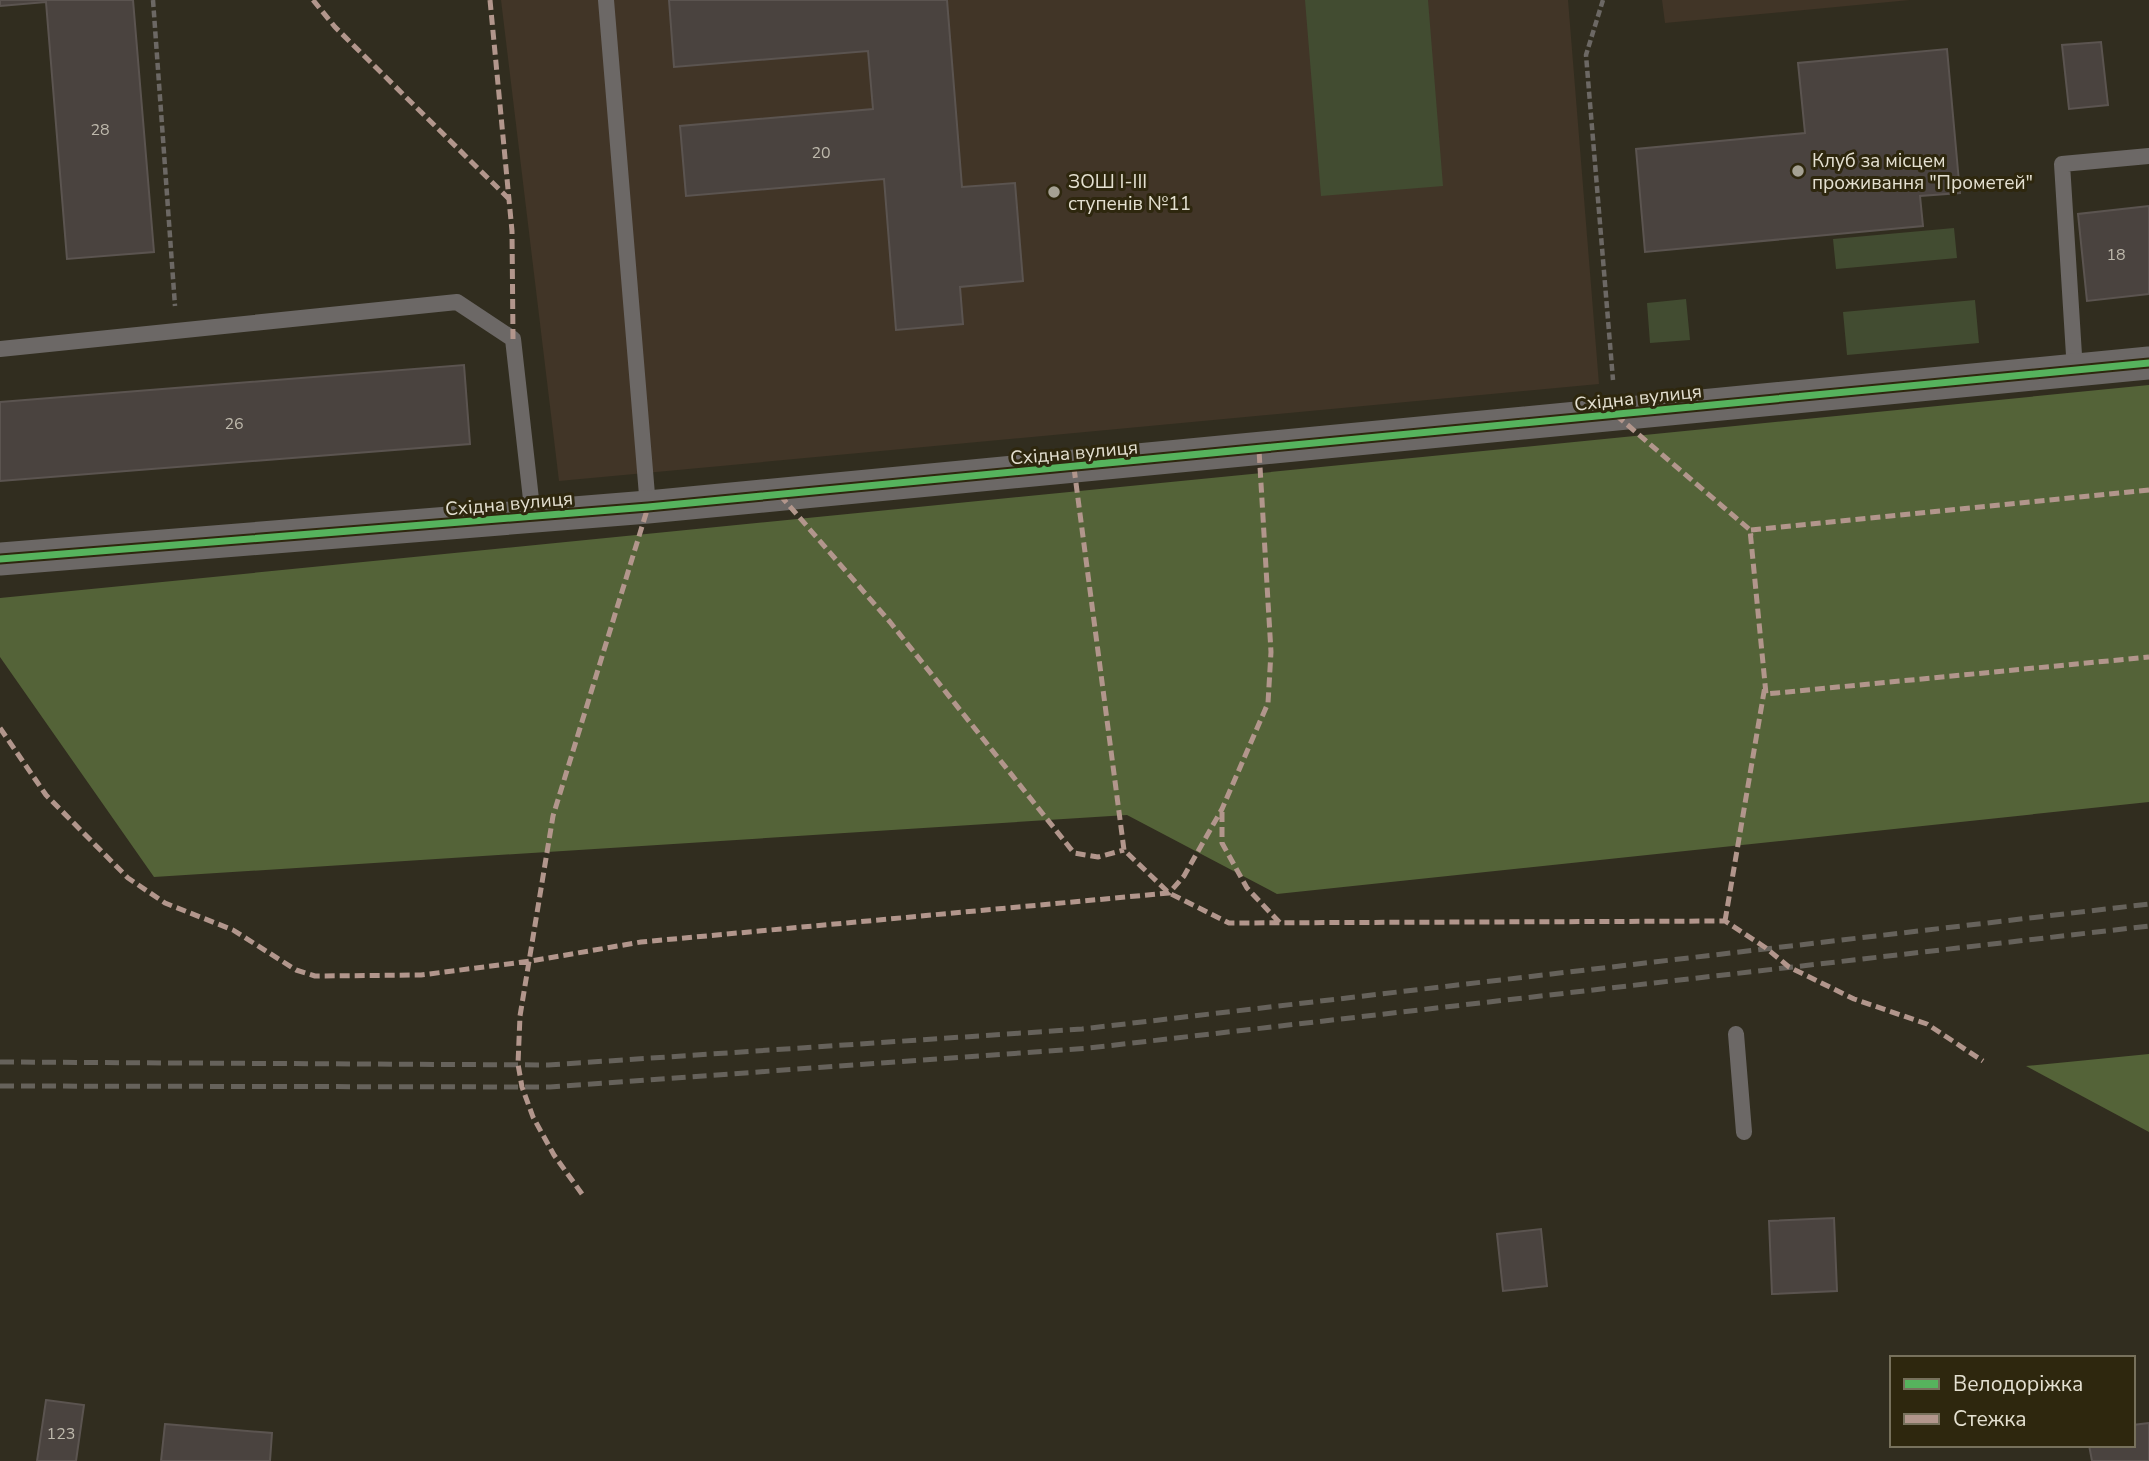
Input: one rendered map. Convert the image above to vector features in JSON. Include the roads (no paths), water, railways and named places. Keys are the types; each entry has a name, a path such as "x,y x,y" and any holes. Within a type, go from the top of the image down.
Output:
{"street":[{"name":"Східна вулиця","path":"0,559 648,507 2149,363"}],"lane":[{"path":"606,0 648,507"},
{"path":"2075,371 2062,164 2149,156"},
{"path":"0,349 457,302 513,339 533,517"},
{"path":"1735,1034 1744,1132"}],"railway":[{"path":"0,1062 548,1065 1082,1029 2149,904"},
{"path":"0,1086 550,1087 1089,1048 2149,926"}],"place":[{"name":"Клуб за місцем проживання \"Прометей\"","path":"1798,171"},
{"name":"ЗОШ І-ІІІ ступенів №11","path":"1054,192"}]}
